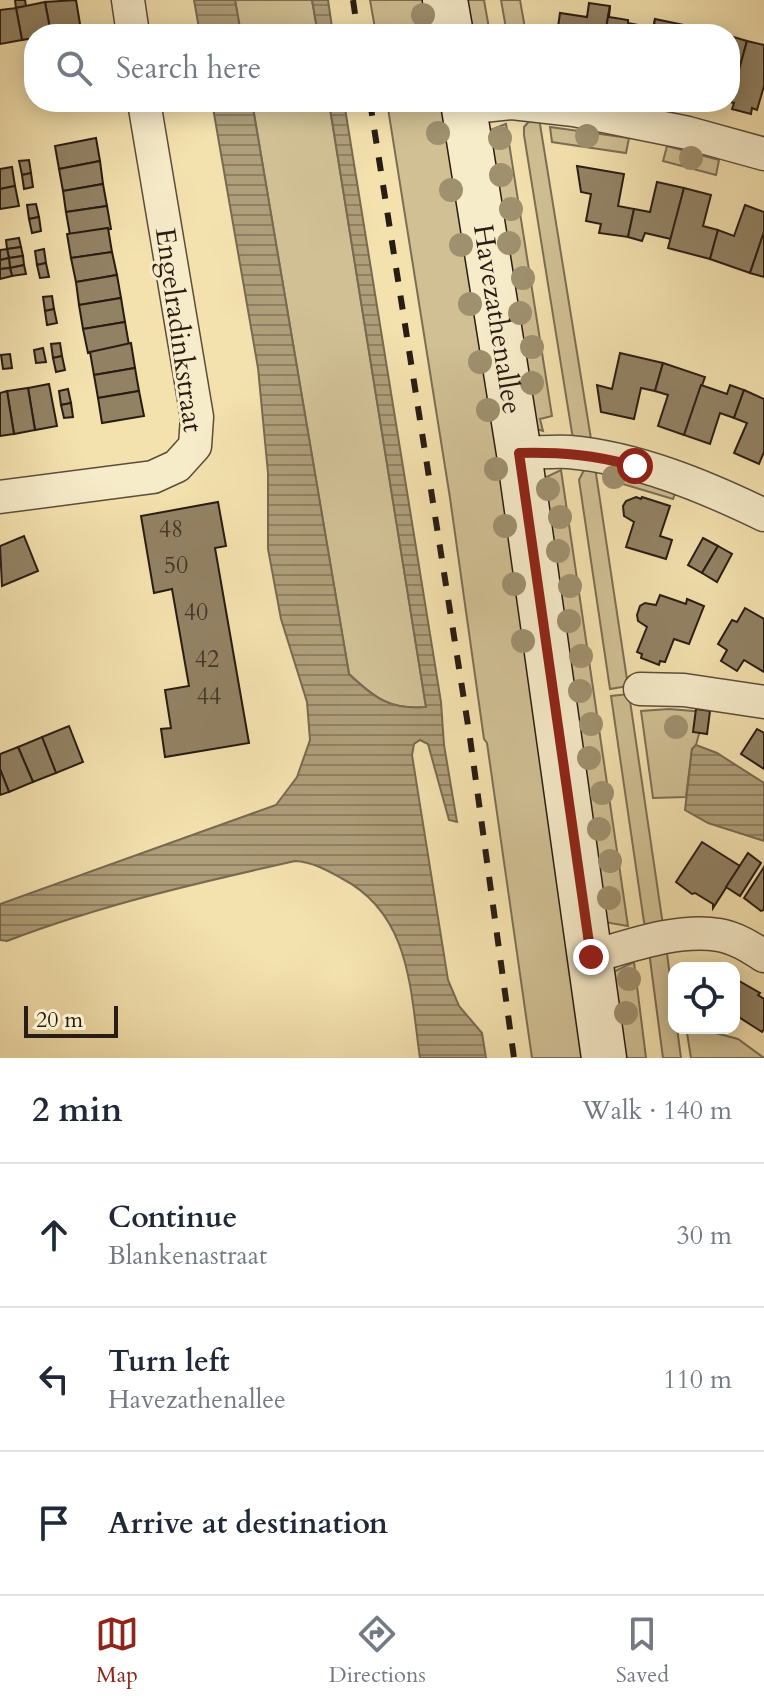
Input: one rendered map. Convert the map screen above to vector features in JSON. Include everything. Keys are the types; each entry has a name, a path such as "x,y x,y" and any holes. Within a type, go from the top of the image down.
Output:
{"main road":[{"path":"445,0 449,24"},
{"name":"Havezathenallee","path":"464,112 519,453 604,1058"}],"street":[{"path":"128,0 132,24"},
{"name":"Engelradinkstraat","path":"0,497 153,477 177,466 195,446 197,417 146,112"},
{"path":"584,112 688,133 764,154"},
{"path":"519,453 567,452 597,456 689,482 764,515"},
{"path":"640,689 684,690 764,702"},
{"path":"591,957 638,944 701,934 720,935 743,943 764,956"}],"shaded area":[{"path":"194,0 235,0 239,24 198,24"},
{"path":"235,0 312,0 316,24 239,24"},
{"path":"312,0 328,0 332,24 316,24"},
{"path":"370,0 430,0 434,24 374,24"},
{"path":"462,0 484,0 488,24 467,24"},
{"path":"501,0 520,0 524,24 505,24"},
{"path":"214,112 254,112 349,674 383,701 426,707 331,112 346,112 441,702 444,745 457,822 449,820 428,744 420,740 414,744 412,755 448,980 459,1006 482,1033 486,1058 420,1058 409,980 394,933 364,893 341,878 307,863 295,861 186,886 78,916 7,941 0,940 0,904 276,805 297,777 310,740 307,702 281,619 268,549 268,473 258,368"},
{"path":"254,112 331,112 426,707 402,706 384,701 349,674"},
{"path":"389,112 445,112 590,1058 532,1058 450,498"},
{"path":"532,118 539,118 592,445 574,438 572,433 524,135 524,127"},
{"path":"506,124 552,416 540,419 543,431 534,428 488,131"},
{"path":"550,127 629,138 626,153 552,142"},
{"path":"667,146 719,160 716,175 663,161"},
{"path":"595,467 628,686 610,689 579,480 585,468"},
{"path":"604,469 676,491 673,499 606,479"},
{"path":"561,470 628,926 604,922 542,479"},
{"path":"629,694 664,932 649,929 644,922 611,696"},
{"path":"669,709 705,712 696,745 692,749 686,797 653,798 641,711"},
{"path":"696,745 717,753 764,783 764,841 708,823 685,810 692,749"},
{"path":"666,946 668,1034 678,1034 681,1058 663,1058 650,959 652,953"},
{"path":"634,962 646,1058 626,1058 611,973"},
{"path":"687,1034 719,1034 738,1039 764,1058 691,1058"}],"building":[{"path":"15,0 25,0 26,6 16,8"},
{"path":"76,0 80,24 49,24 45,2"},
{"path":"45,2 49,24 24,24 22,40 16,8"},
{"path":"589,3 610,6 607,24 558,24 560,13 587,17"},
{"path":"610,6 609,17 628,20 633,24 607,24"},
{"path":"16,8 22,40 0,44 0,10"},
{"path":"655,19 679,24 654,24"},
{"path":"740,39 747,41 740,66"},
{"path":"747,41 764,45 764,86 757,110 752,108 751,114 740,111 740,66"},
{"path":"96,138 100,161 59,169 55,146"},
{"path":"29,160 31,173 22,175 19,161"},
{"path":"100,161 103,184 63,191 59,169"},
{"path":"577,166 624,174 618,206 634,209 628,237 599,233 601,224 586,221 591,194 581,192"},
{"path":"12,167 15,186 0,189 0,169"},
{"path":"31,173 33,187 24,189 22,175"},
{"path":"657,182 684,188 671,239 645,233 642,241 628,237 634,209 650,212"},
{"path":"103,184 107,206 66,212 63,191"},
{"path":"15,186 19,206 0,209 0,189"},
{"path":"684,188 711,195 703,226 718,230 710,259 668,248"},
{"path":"36,204 39,217 29,219 27,205"},
{"path":"745,205 764,212 764,232 750,273 710,259 718,230 734,236"},
{"path":"107,206 111,229 70,235 66,212"},
{"path":"39,217 41,231 32,233 29,219"},
{"path":"108,228 112,252 71,258 67,234"},
{"path":"764,232 764,277 750,273"},
{"path":"19,238 21,247 7,249 6,240"},
{"path":"21,247 23,256 9,258 7,249"},
{"path":"7,249 9,258 0,260 0,250"},
{"path":"44,249 46,263 37,265 35,251"},
{"path":"112,252 117,275 76,282 71,258"},
{"path":"23,256 24,265 10,268 9,258"},
{"path":"9,258 10,268 0,269 0,260"},
{"path":"46,263 49,277 40,278 37,265"},
{"path":"24,265 26,274 12,276 10,268"},
{"path":"10,268 12,276 0,279 0,269"},
{"path":"117,275 121,298 79,305 76,282"},
{"path":"52,296 54,309 45,311 43,297"},
{"path":"121,298 125,322 83,329 79,305"},
{"path":"54,309 57,323 47,325 45,311"},
{"path":"125,322 129,345 88,353 83,329"},
{"path":"60,343 62,356 53,358 51,344"},
{"path":"131,343 135,368 94,375 90,352"},
{"path":"43,348 46,362 36,363 34,350"},
{"path":"620,353 663,363 655,391 641,388 634,419 601,412 597,385 612,389"},
{"path":"10,354 12,368 3,369 1,355"},
{"path":"62,356 65,370 56,372 53,358"},
{"path":"663,363 705,377 684,435 658,426 668,395 655,391"},
{"path":"135,368 139,391 98,398 94,375"},
{"path":"49,384 57,426 35,430 28,388"},
{"path":"701,385 727,394 730,385 744,390 734,418 720,413 710,444 684,435"},
{"path":"28,388 35,430 14,434 7,391"},
{"path":"68,389 71,403 61,405 59,391"},
{"path":"744,390 764,399 764,452 759,464 734,453 747,423 734,418"},
{"path":"7,391 14,434 0,436 0,393"},
{"path":"139,391 144,416 102,423 98,398"},
{"path":"71,403 73,417 64,418 61,405"},
{"path":"636,497 670,506 660,536 672,540 666,559 626,547 634,522 624,516 623,506 626,501"},
{"path":"218,502 226,546 215,548 249,743 165,757 161,729 171,728 165,690 189,686 172,589 154,593 141,516"},
{"path":"24,536 38,571 2,586 0,546"},
{"path":"703,538 718,546 702,573 688,565"},
{"path":"718,546 732,554 717,582 702,573"},
{"path":"660,595 686,604 687,599 704,606 689,644 674,639 665,662 660,661 659,665 641,658 642,654 637,652 647,627 638,621 637,615 640,606 645,603 656,605"},
{"path":"745,608 764,619 764,672 744,660 737,671 721,661 727,650 718,644 732,620 737,622"},
{"path":"696,709 710,711 707,734 693,732"},
{"path":"69,726 83,762 56,773 42,737"},
{"path":"757,729 764,733 764,769 741,754"},
{"path":"42,737 56,773 33,782 18,747"},
{"path":"18,747 33,782 9,792 0,769 0,754"},
{"path":"0,769 9,792 0,795"},
{"path":"702,842 740,866 713,908 713,904 676,882"},
{"path":"748,853 761,863 740,896 726,887"},
{"path":"764,867 764,910 761,911 744,898"},
{"path":"740,981 760,993 758,995 764,999 762,1032 740,1018"}],"railway":[{"path":"353,0 357,24"},
{"path":"372,112 470,738 514,1058"}],"route":[{"path":"591,957 519,453 567,452 635,466"}]}
